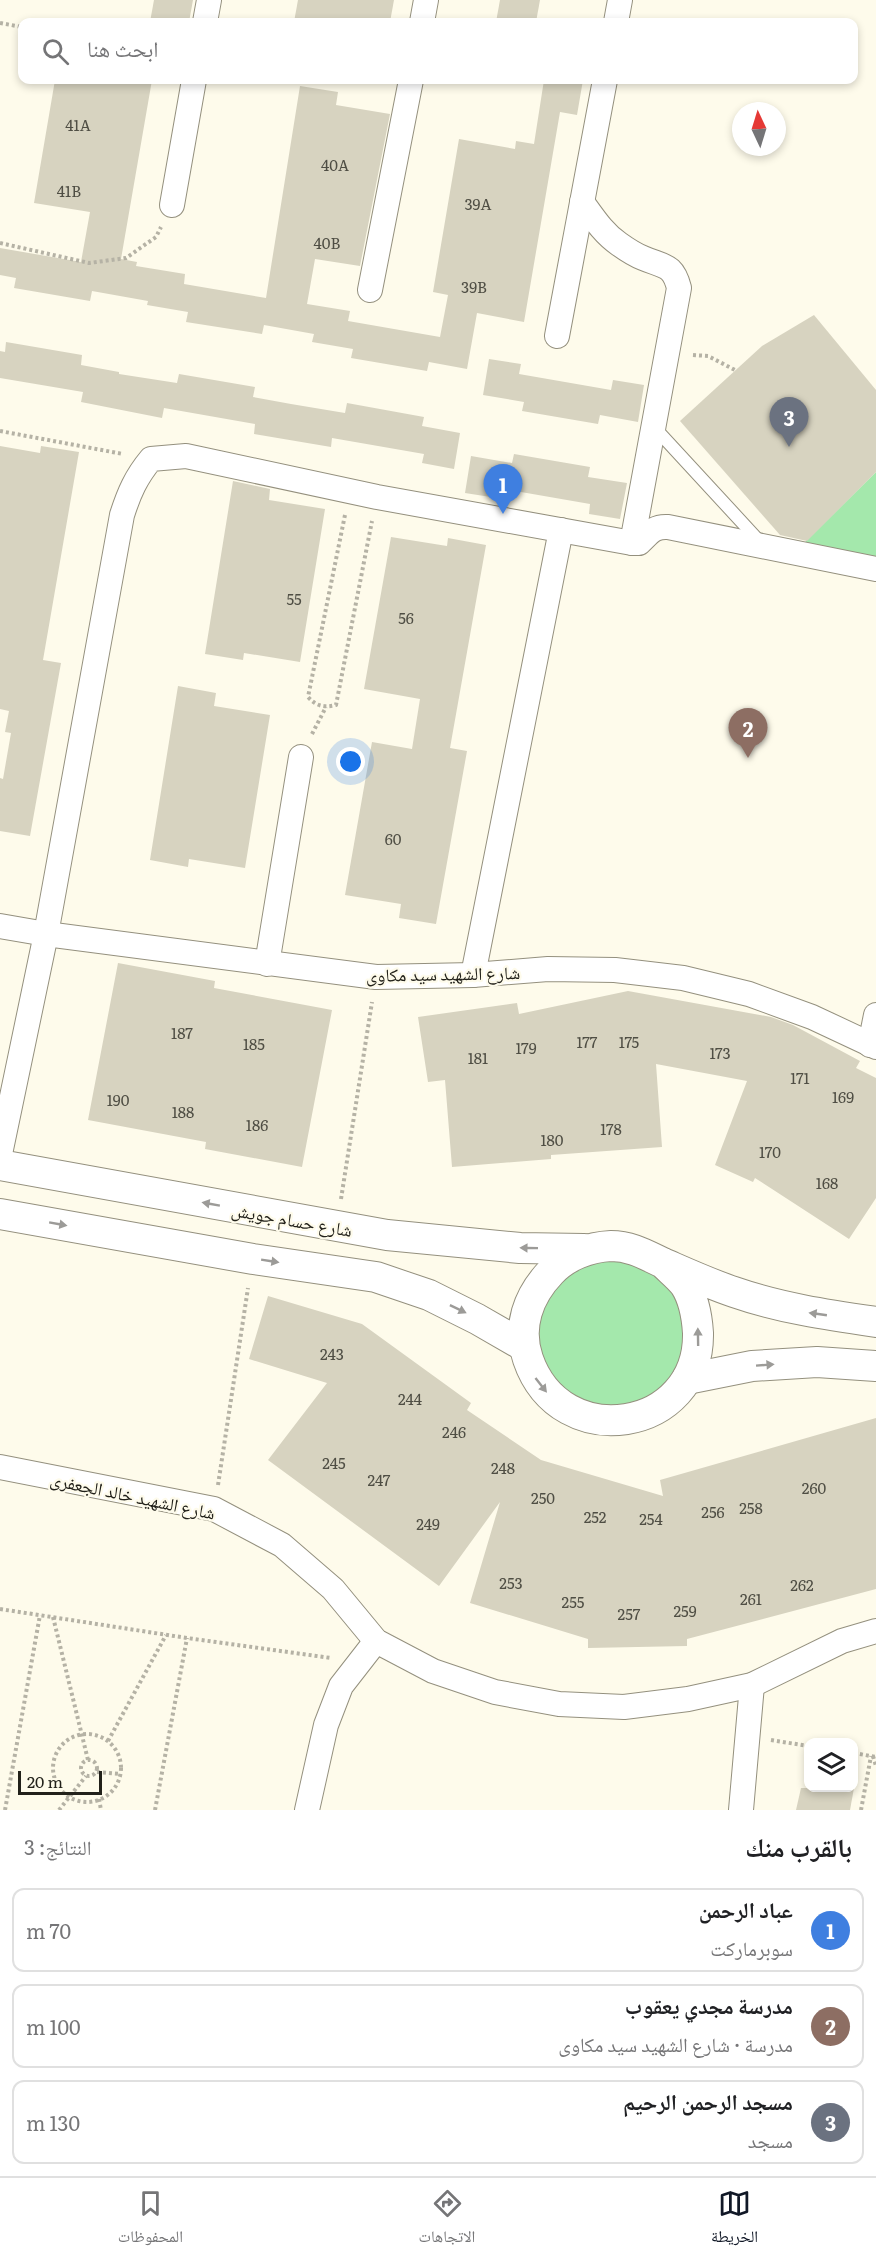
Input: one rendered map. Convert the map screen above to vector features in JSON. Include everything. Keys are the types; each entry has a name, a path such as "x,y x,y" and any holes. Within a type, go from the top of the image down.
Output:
{"street":[{"path":"205,18 209,0"},
{"path":"423,18 426,0"},
{"path":"617,18 620,0"},
{"path":"172,205 193,84"},
{"path":"369,290 410,84"},
{"path":"557,336 604,84"},
{"path":"582,202 598,225 618,244 641,258 668,266 676,276 680,288 632,543"},
{"path":"0,1154 46,934 122,515 130,490 151,459 186,456 377,497 632,543 639,543 653,529 660,526 876,569"},
{"path":"473,975 561,530"},
{"path":"267,964 301,757"},
{"name":"شارع الشهيد سيد مكاوى","path":"0,926 376,977 473,975 548,969 615,970 682,978 749,994 812,1017 873,1046"},
{"path":"873,1046 876,1016"},
{"name":"شارع حسام جويش","path":"0,1165 336,1227 453,1243 520,1248 587,1249"},
{"path":"0,1214 253,1259 376,1278 429,1295 524,1346"},
{"path":"663,1263 685,1286 697,1316 698,1348 687,1379 667,1402 658,1407 639,1417 609,1422 579,1415 553,1400 534,1375 524,1346 525,1315 537,1286 559,1263 587,1249 613,1246 639,1250 663,1263 734,1292 808,1313 876,1322"},
{"path":"687,1379 763,1365 818,1362 876,1366"},
{"name":"شارع الشهيد خالد الجعفرى","path":"0,1467 214,1509 282,1545 333,1589 376,1641 444,1674 495,1692 559,1704 624,1707 688,1699 752,1685 842,1641 876,1631"},
{"path":"307,1810 326,1725 341,1686 376,1641"},
{"path":"741,1810 752,1685"}],"lane":[{"path":"654,426 764,546"}],"path":[{"path":"0,23 18,26"},
{"path":"0,243 89,262 126,258 156,237 172,205"},
{"path":"668,352 708,356 735,370"},
{"path":"0,431 151,459"},
{"path":"349,491 308,697 312,702 323,706 336,705 377,497"},
{"path":"336,1227 376,977"},
{"path":"214,1509 253,1259"},
{"path":"0,1609 359,1662"},
{"path":"5,1810 40,1615"},
{"path":"53,1617 88,1760"},
{"path":"108,1741 166,1635"},
{"path":"155,1810 187,1638"},
{"path":"81,1734 91,1734 108,1741 116,1750 120,1762 120,1774 116,1785 109,1794 88,1802 69,1797 54,1779 52,1767 61,1745 81,1734"},
{"path":"748,1737 804,1745"},
{"path":"858,1754 873,1756"},
{"path":"873,1756 876,1766"},
{"path":"861,1810 873,1756"},
{"path":"94,1761 98,1766 97,1772 92,1776 86,1776 82,1772 83,1762 94,1761"},
{"path":"97,1772 120,1774"},
{"path":"59,1810 86,1776"},
{"path":"99,1799 101,1810"}],"green space":[{"path":"876,472 876,569 795,552"},
{"path":"587,1249 663,1263 698,1348 639,1417 553,1400 525,1315"}],"building":[{"path":"154,0 193,0 190,18 151,18"},
{"path":"298,0 394,0 391,18 295,18"},
{"path":"500,0 540,0 537,18 497,18"},
{"path":"54,84 151,84 121,259 137,262 136,266 185,274 184,284 266,298 300,86 338,92 336,105 390,114 360,266 315,259 307,304 350,311 348,321 440,337 448,295 433,292 459,139 515,149 516,141 534,144 543,84 582,84 577,115 560,112 524,322 477,313 467,369 429,362 427,371 351,358 353,349 312,342 314,334 264,325 262,334 186,322 188,312 147,305 148,301 92,291 90,301 14,288 16,278 0,275 0,248 81,262 90,212 34,203"},
{"path":"814,315 876,390 876,472 807,541 780,535 680,421 762,346"},
{"path":"6,342 82,355 81,365 119,372 119,374 177,383 179,374 255,387 253,397 291,404 345,413 347,403 424,417 422,426 460,433 454,469 422,463 424,454 332,438 331,447 254,434 255,424 164,408 162,418 81,402 83,392 0,378 0,351 5,352"},
{"path":"489,359 521,364 519,374 611,390 613,380 644,385 638,422 600,415 598,424 522,411 524,402 483,395"},
{"path":"0,446 40,453 41,446 79,452 43,660 61,663 30,836 0,831 0,778 3,779 11,733 5,732 9,711 0,709"},
{"path":"514,454 590,467 588,477 627,483 620,519 589,514 590,504 498,488 497,498 465,493 471,456 512,463"},
{"path":"233,481 270,489 269,500 325,509 300,662 244,653 243,660 205,654"},
{"path":"391,537 447,546 448,538 486,545 450,748 467,751 436,924 399,918 401,904 345,895 372,742 412,749 420,699 364,689"},
{"path":"178,686 216,693 214,706 270,715 245,868 189,859 188,867 150,860"},
{"path":"118,963 215,981 214,988 332,1010 302,1167 205,1149 206,1142 88,1120"},
{"path":"628,991 771,1017 793,1025 860,1061 856,1068 876,1078 876,1198 849,1239 755,1178 753,1182 715,1165 747,1081 656,1064 662,1147 551,1155 551,1159 452,1167 445,1080 428,1082 418,1017 517,1003 519,1014"},
{"path":"268,1296 362,1324 471,1403 467,1410 541,1460 663,1496 660,1480 876,1418 876,1589 687,1639 687,1646 588,1648 588,1639 470,1603 500,1502 439,1586 268,1460 327,1383 249,1359"},
{"path":"801,1788 804,1788 804,1792 853,1792 850,1810 796,1810"}],"place":[{"name":"مسجد الرحمن الرحيم","path":"789,447"},
{"name":"عباد الرحمن","path":"503,514"},
{"name":"مدرسة مجدي يعقوب","path":"748,758"}]}
